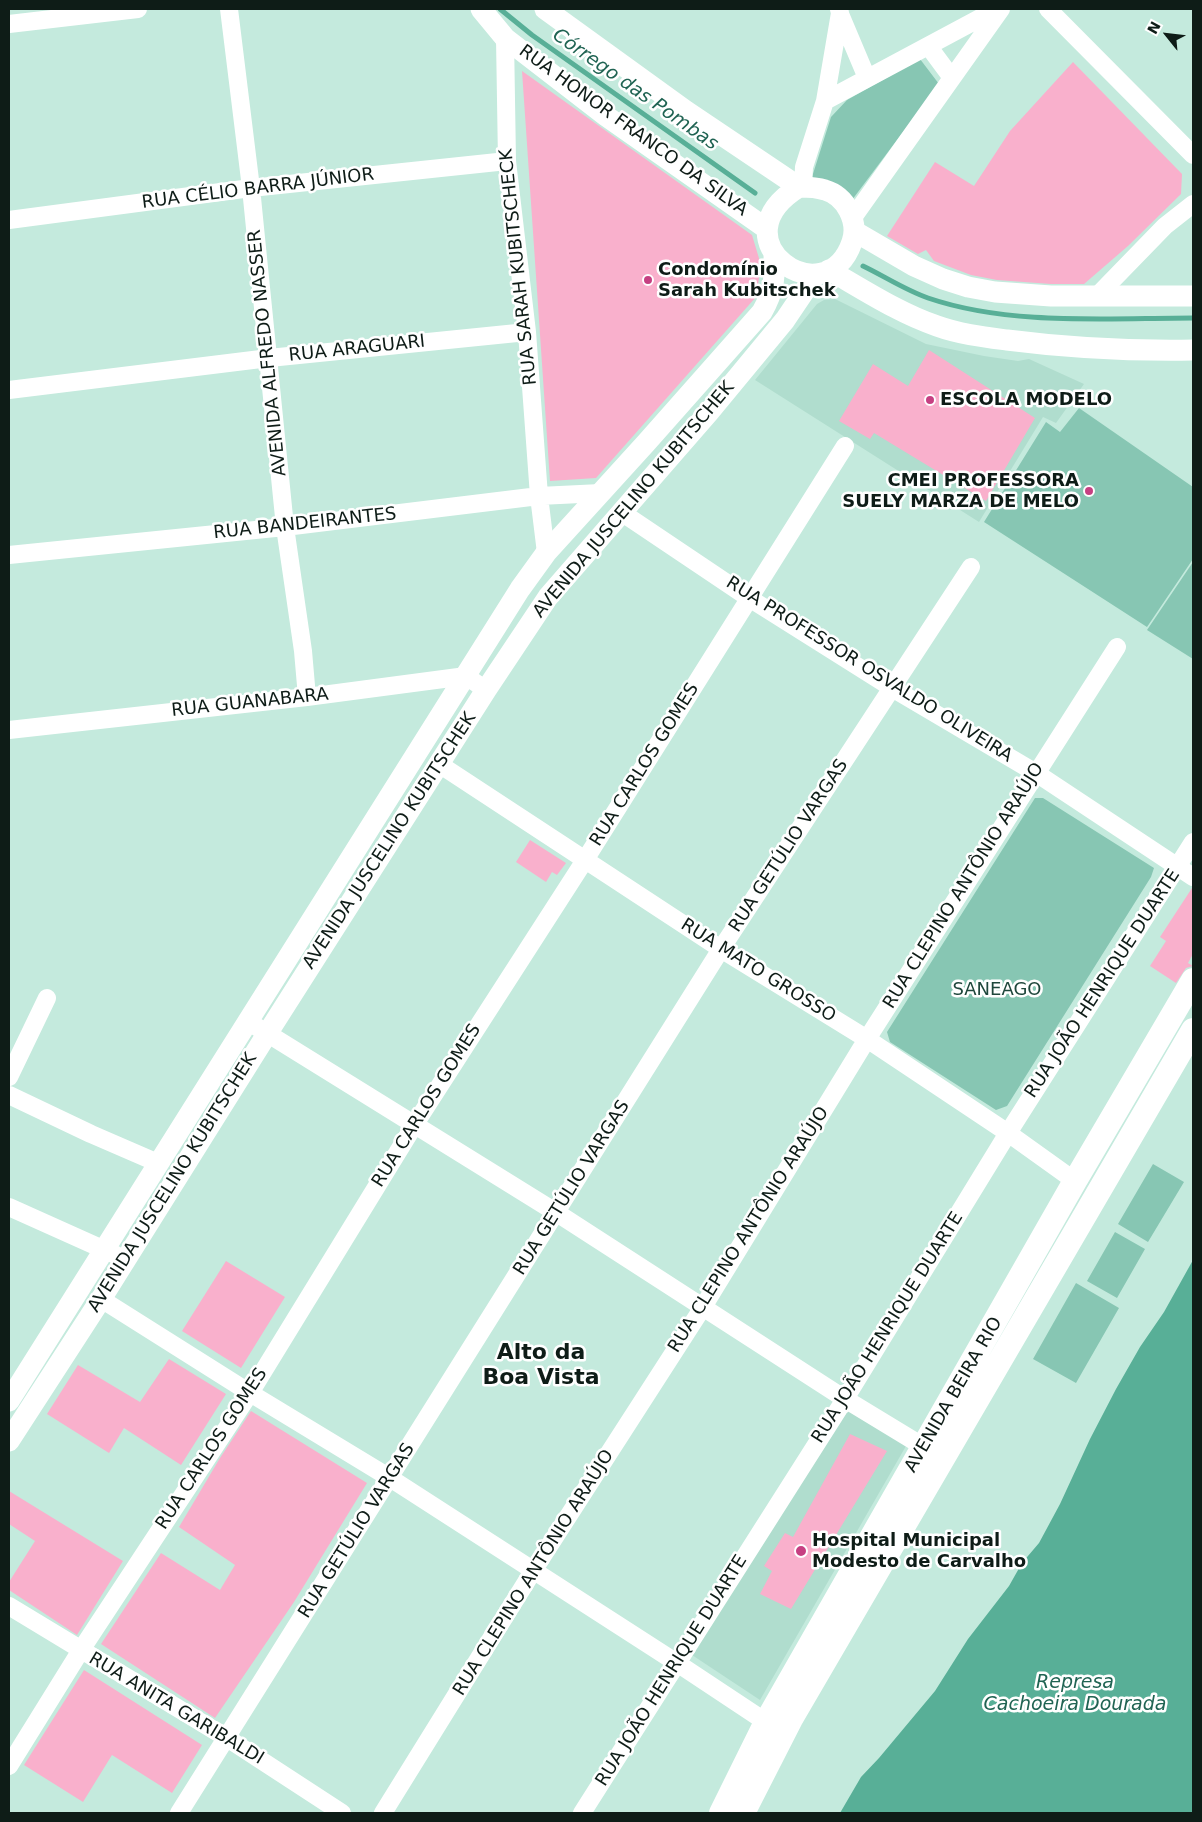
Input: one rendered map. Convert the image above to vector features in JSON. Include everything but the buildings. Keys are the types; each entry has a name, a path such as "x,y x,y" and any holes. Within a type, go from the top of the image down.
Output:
{"main road":[{"name":"AVENIDA BEIRA RIO","path":"721,1813 766,1722 1075,1181 1193,980"},
{"name":"AVENIDA BEIRA RIO","path":"743,1813 791,1719 1193,1030"}],"street":[{"path":"9,24 138,9"},
{"name":"AVENIDA ALFREDO NASSER","path":"229,9 251,188 285,527 303,652 307,697"},
{"name":"RUA HONOR FRANCO DA SILVA","path":"480,9 505,38 606,116 768,229"},
{"path":"545,9 686,111 801,187 828,190 846,206 853,225 914,266 943,279 995,292 1051,296 1193,296"},
{"path":"825,101 999,9"},
{"path":"840,11 825,101 804,167 801,187 778,202 771,214 768,229 770,246 782,264 804,274 823,272 840,263 848,252 853,225 999,9"},
{"path":"1048,9 1193,155"},
{"path":"840,11 867,78"},
{"name":"RUA SARAH KUBITSCHECK","path":"505,38 507,161 527,332 539,496 546,553"},
{"path":"929,47 952,78"},
{"name":"RUA CÉLIO BARRA JÚNIOR","path":"9,220 251,188 507,161"},
{"path":"1097,296 1165,226 1193,204"},
{"name":"AVENIDA JUSCELINO KUBITSCHEK","path":"9,1401 520,589 546,553 762,312 771,295 775,278 774,254"},
{"path":"823,272 899,310 938,326 959,332 1064,346 1144,350 1193,350"},
{"name":"AVENIDA JUSCELINO KUBITSCHEK","path":"9,1441 101,1299 486,690 548,597 709,412 823,272"},
{"name":"RUA ARAGUARI","path":"9,390 269,358 527,332"},
{"name":"RUA CARLOS GOMES","path":"9,1766 81,1650 250,1393 415,1124 585,860 845,446"},
{"name":"RUA BANDEIRANTES","path":"9,555 285,527 539,496 601,493"},
{"name":"RUA PROFESSOR OSVALDO OLIVEIRA","path":"621,512 749,598 892,688 1036,773 1193,877"},
{"name":"RUA GETÚLIO VARGAS","path":"179,1813 721,949 972,567"},
{"name":"RUA CLEPINO ANTÔNIO ARAÚJO","path":"383,1813 533,1571 702,1307 867,1039 1117,647"},
{"path":"466,676 486,690"},
{"name":"RUA GUANABARA","path":"9,730 307,697 466,676"},
{"name":"RUA MATO GROSSO","path":"439,764 721,949 867,1039 1008,1133 1075,1181"},
{"path":"376,818 396,831"},
{"name":"RUA JOÃO HENRIQUE DUARTE","path":"582,1813 845,1399 1008,1133 1193,842"},
{"path":"9,1077 47,998"},
{"path":"248,1022 557,1213 845,1399 924,1447"},
{"path":"9,1095 91,1134 162,1158 186,1163"},
{"path":"9,1207 126,1259"},
{"path":"101,1299 390,1478 766,1722"},
{"name":"RUA ANITA GARIBALDI","path":"9,1606 227,1738 342,1813"}],"shaded area":[{"name":"ESCOLA MODELO","path":"835,299 926,344 1018,361 1029,359 1084,384 1056,423 1043,417 979,522 755,380 817,304 824,300"},
{"name":"Hospital Municipal Modesto de Carvalho","path":"845,1407 906,1446 760,1700 692,1655"}],"green space":[{"path":"920,59 939,84 852,200 812,177 831,117 847,100"},
{"path":"1079,408 1193,487 1193,559 1147,627 984,522 1046,422 1060,432"},
{"path":"1193,562 1193,659 1147,630"},
{"name":"SANEAGO","path":"1035,798 1043,798 1154,868 1151,877 1007,1106 996,1110 890,1042 887,1032"},
{"path":"1153,1164 1184,1182 1148,1242 1118,1224"},
{"path":"1115,1232 1145,1249 1117,1298 1087,1281"},
{"path":"1076,1283 1119,1308 1076,1383 1033,1359"}],"water":[{"name":"Represa Cachoeira Dourada","path":"1193,1260 1193,1813 840,1813 861,1777 935,1691 968,1639 1009,1586 1022,1563 1039,1543 1116,1389 1140,1347 1164,1312"}],"waterway":[{"name":"Córrego das Pombas","path":"500,9 532,35 755,193"},
{"name":"Córrego das Pombas","path":"863,266 919,295 959,307 992,313 1025,317 1093,319 1193,318"}],"place":[{"name":"Condomínio Sarah Kubitschek","path":"648,280"},
{"name":"ESCOLA MODELO","path":"930,400"},
{"name":"CMEI PROFESSORA SUELY MARZA DE MELO","path":"1089,491"},
{"name":"Hospital Municipal Modesto de Carvalho","path":"801,1551"}],"district":[{"name":"Alto da Boa Vista","path":"541,1366"}]}
